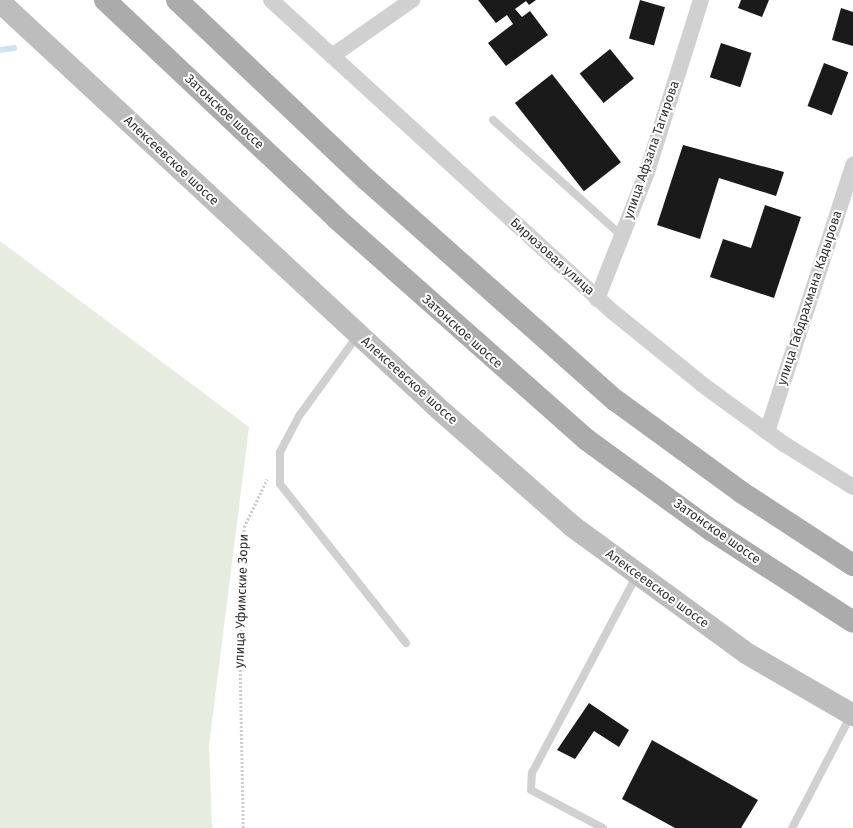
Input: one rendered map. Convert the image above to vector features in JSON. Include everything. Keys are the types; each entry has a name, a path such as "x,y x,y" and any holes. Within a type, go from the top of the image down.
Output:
{"main road":[{"name":"Затонское шоссе","path":"105,0 336,218 587,440 711,530 853,622"},
{"path":"177,0 367,180 615,400 741,492 853,565"},
{"name":"Алексеевское шоссе","path":"0,2 359,335 572,526 636,575 746,653 852,714"}],"street":[{"name":"Бирюзовая улица","path":"272,0 597,298 703,386 767,432 853,487"},
{"path":"332,56 412,0"},
{"name":"улица Афзала Тагирова","path":"597,298 647,172 701,0"},
{"name":"улица Габдрахмана Кадырова","path":"767,432 853,165"}],"lane":[{"path":"492,120 622,236"},
{"path":"359,335 299,416 280,452 280,484 406,643"},
{"path":"602,828 532,790 532,774 636,575"},
{"path":"792,828 852,714"}],"path":[{"name":"улица Уфимские Зори","path":"243,828 240,668 244,526 280,452"}],"shaded area":[{"path":"0,241 249,427 209,745 212,828 0,828"}],"building":[{"path":"478,0 536,0 529,5 526,1 515,9 522,17 530,11 548,35 506,66 488,43 513,24 507,15 496,23"},
{"path":"640,0 665,7 654,46 629,38"},
{"path":"741,0 769,0 762,17 738,8"},
{"path":"841,8 853,12 853,46 832,40"},
{"path":"721,43 751,53 740,87 710,77"},
{"path":"610,49 634,79 604,103 580,74"},
{"path":"824,63 848,72 832,115 808,106"},
{"path":"552,74 621,162 584,191 515,103"},
{"path":"683,145 784,172 776,196 719,178 700,239 657,225"},
{"path":"765,205 801,217 774,298 710,277 723,239 751,248"},
{"path":"589,703 629,730 619,747 594,731 575,759 557,750"},
{"path":"652,740 758,800 741,828 675,828 622,799"}],"waterway":[{"path":"0,50 14,48"}]}
